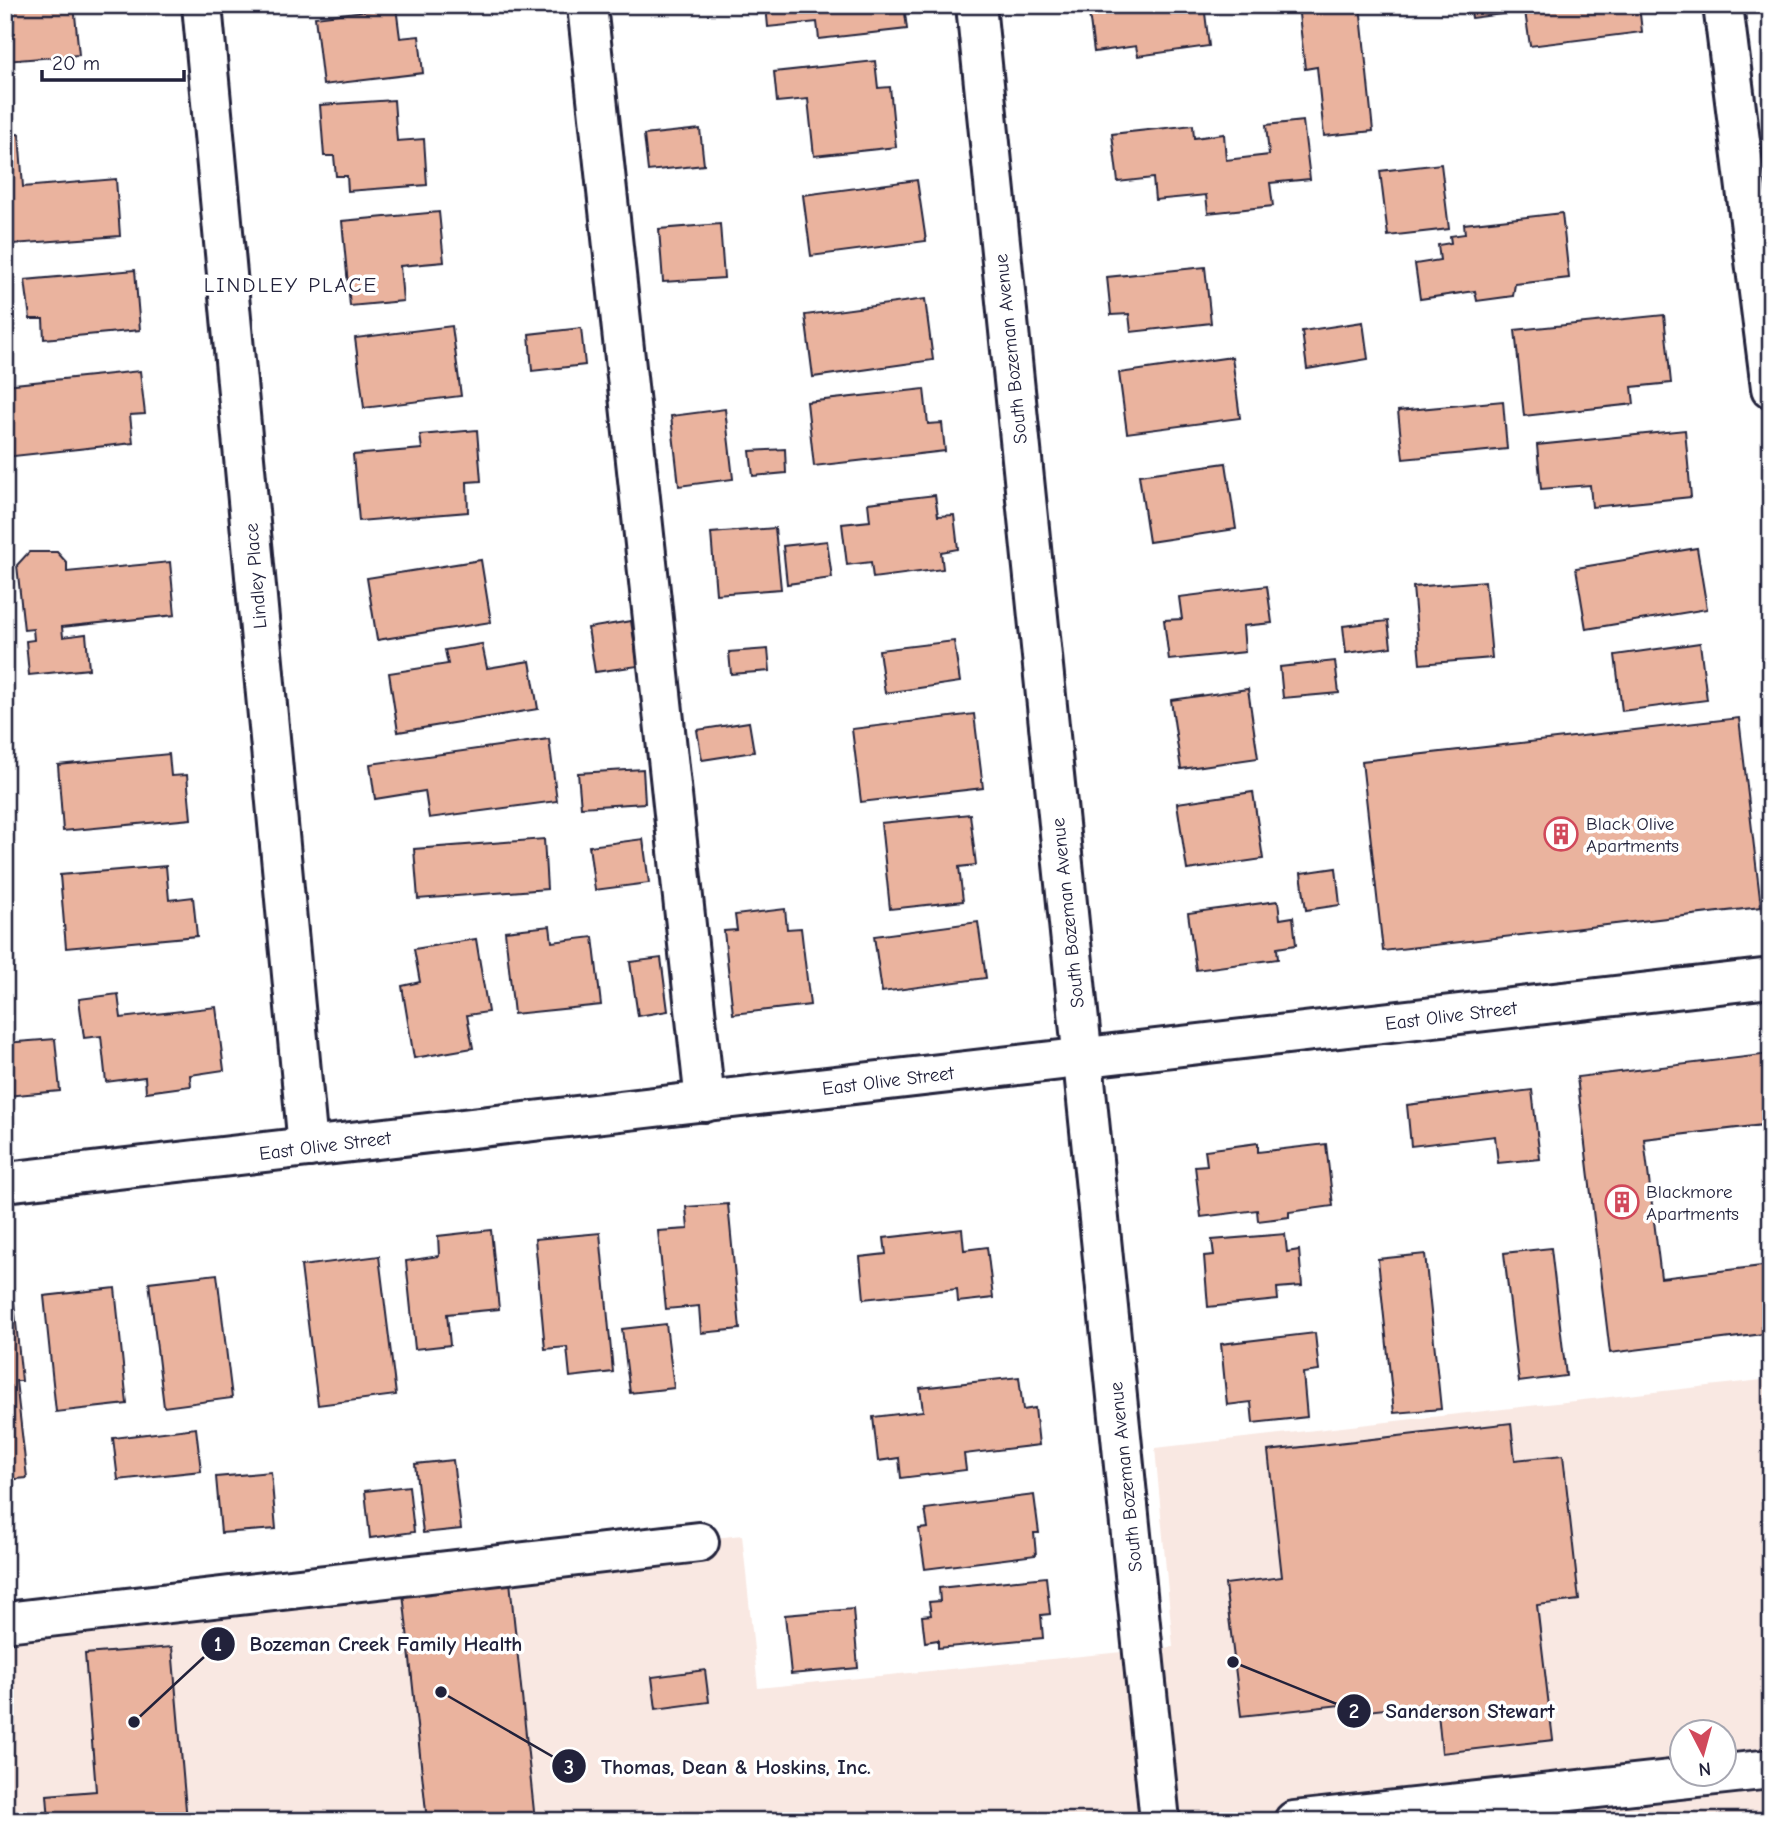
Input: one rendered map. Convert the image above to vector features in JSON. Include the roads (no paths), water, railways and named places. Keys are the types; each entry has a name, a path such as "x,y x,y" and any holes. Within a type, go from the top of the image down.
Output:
{"street":[{"name":"Lindley Place","path":"202,5 308,1147"},
{"path":"587,5 705,1101"},
{"name":"South Bozeman Avenue","path":"975,5 1160,1821"},
{"path":"1723,5 1756,160 1771,388"},
{"name":"East Olive Street","path":"5,1182 1771,978"},
{"path":"5,1622 699,1542"},
{"path":"1294,1821 1771,1769"}],"place":[{"name":"Black Olive Apartments","path":"1561,834"},
{"name":"Blackmore Apartments","path":"1622,1202"},
{"name":"Sanderson Stewart","path":"1233,1662"},
{"name":"Thomas, Dean & Hoskins, Inc.","path":"441,1692"},
{"name":"Bozeman Creek Family Health","path":"134,1722"}],"district":[{"name":"LINDLEY PLACE","path":"291,285"}]}
